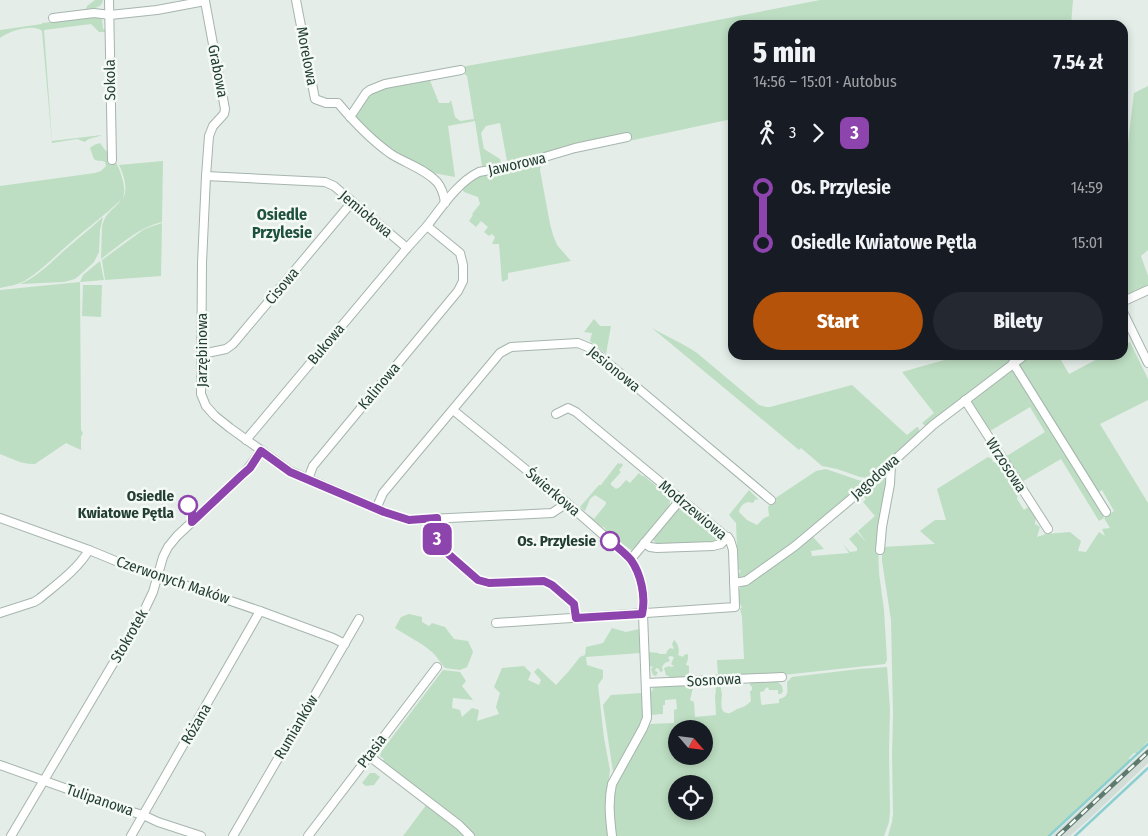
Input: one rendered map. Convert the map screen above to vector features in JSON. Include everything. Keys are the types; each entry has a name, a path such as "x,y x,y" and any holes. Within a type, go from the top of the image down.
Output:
{"street":[{"name":"Sokola","path":"109,0 112,160"},
{"name":"Morelowa","path":"296,0 315,100 326,103 338,103 350,117"},
{"path":"53,18 94,13 110,15 169,4 205,1"},
{"name":"Grabowa","path":"205,1 225,109 224,114 213,126 209,136"},
{"path":"445,203 441,187 435,179 391,153 368,135 350,117 370,90 385,84 461,70"},
{"name":"Jarzębinowa","path":"209,136 202,262 202,394 206,406 215,416 290,472 376,509 409,520 552,512 567,503"},
{"name":"Jaworowa","path":"426,226 466,180 479,172 521,164 575,148 627,137"},
{"name":"Jemiołowa","path":"206,176 324,182 334,186 407,248 426,226"},
{"name":"Cisowa","path":"202,354 226,349 233,344 352,202"},
{"name":"Kalinowa","path":"308,479 313,466 455,296 463,280 463,265 460,254 426,226"},
{"name":"Bukowa","path":"246,440 407,248"},
{"path":"1128,299 1148,290"},
{"path":"1128,322 1148,363"},
{"name":"Jesionowa","path":"376,509 383,493 500,353 511,347 578,343 590,348 770,500"},
{"name":"Jagodowa","path":"734,583 746,581 795,546 891,464 933,425 1018,360"},
{"path":"1013,364 1106,512"},
{"name":"Wrzosowa","path":"965,400 1048,529"},
{"name":"Modrzewiowa","path":"496,623 735,607 733,546 728,537 576,412 568,408 556,414"},
{"name":"Świerkowa","path":"452,410 567,503 630,560 639,576 644,607 642,614 647,718 612,784 610,794 612,836"},
{"name":"Stokrotek","path":"11,836 143,613 153,592 163,557 168,547 177,536 250,468 261,451"},
{"path":"880,550 890,484 891,464"},
{"path":"630,560 681,499"},
{"name":"Czerwonych Maków","path":"0,518 334,638 345,644"},
{"path":"437,518 438,545 478,580 489,583 544,581 552,585 574,604 576,618"},
{"path":"644,543 650,547 657,548 713,546 721,544 728,537"},
{"path":"0,613 39,599 77,566 89,550"},
{"name":"Różana","path":"131,836 260,611"},
{"name":"Rumianków","path":"233,836 359,619"},
{"name":"Ptasia","path":"308,836 437,667"},
{"name":"Sosnowa","path":"646,683 782,677"},
{"path":"369,756 459,824 470,836"},
{"name":"Tulipanowa","path":"0,765 200,836"}],"shaded area":[{"path":"1148,748 1148,763 1087,821 1070,836 1052,836"}],"green space":[{"path":"95,0 103,0 99,7 86,9 87,6"},
{"path":"820,0 1073,0 1071,20 728,20 728,120 558,156 524,161 522,157 519,158 518,162 510,163 507,161 500,123 486,126 481,133 484,149 500,159 501,163 485,167 482,166 475,121 448,126 455,177 428,172 394,152 359,124 355,117 367,95 379,88 429,78 439,103 449,103 451,100 455,117 460,121 474,119 467,76 462,72 461,67 631,37"},
{"path":"95,17 101,18 103,29 106,29 106,32 99,32 91,24 44,30 52,141 102,135 88,139 85,142 77,139 52,143 42,31 33,28 21,29 0,38 0,30"},
{"path":"1148,86 1148,250 1141,256 1148,276 1148,294 1128,304 1128,143 1134,93"},
{"path":"100,143 119,169 124,188 122,200 124,196 125,192 125,188 124,178 119,165 163,161 162,222 138,232 101,259 102,226 108,214 121,200 32,276 20,283 0,288 0,186 101,171 106,166 105,162 94,159 90,148"},
{"path":"545,161 541,164 540,170 550,224 557,245 571,261 508,273 508,279 502,282 499,244 492,244 495,237 492,234 489,236 484,232 488,227 481,221 476,227 469,221 480,204 478,197 464,192 462,188 482,175"},
{"path":"103,217 100,230 99,252 94,262 75,279 64,282 20,284 41,271"},
{"path":"162,223 161,276 105,280 102,260 143,230"},
{"path":"100,261 104,280 80,282 83,275"},
{"path":"80,282 81,430 83,433 81,437 81,450 66,443 35,464 22,462 0,454 0,290"},
{"path":"83,285 102,285 101,317 82,316"},
{"path":"594,319 600,326 611,326 606,354 590,341 592,333 584,332"},
{"path":"652,328 697,353 759,405 770,407 852,385 907,435 917,427 919,428 919,433 870,478 822,466 801,448 799,450"},
{"path":"1130,342 1148,379 1148,400 1100,424 1148,503 1148,742 1140,751 1138,750 1137,753 1134,753 1129,758 1130,761 1049,836 888,836 893,814 893,713 891,620 882,561 882,547 935,544 920,531 935,520 946,520 937,489 988,457 993,462 1003,464 1019,489 1017,499 1024,510 1030,506 1036,516 1035,524 1040,527 1037,537 1046,534 1070,532 1081,541 1078,551 1086,552 1099,532 1105,536 1102,529 1110,528 1104,518 1114,511 1102,490 1097,493 1019,366 1024,360 1061,360 1069,374 1096,360 1128,360 1128,343"},
{"path":"944,360 1013,360 927,425 922,423 934,413 902,372"},
{"path":"1010,370 1014,371 1104,518 1099,521 1061,459 1020,483 1005,457 1045,432 1030,407 990,431 971,404 971,400"},
{"path":"618,463 623,465 619,470 621,472 611,483 616,489 626,480 630,483 639,473 668,496 670,501 669,506 631,550 588,516 594,519 606,502 595,495 590,499 585,511 580,507 601,485"},
{"path":"826,469 868,482 796,543 751,575 740,578 738,574 741,571 738,569 736,523 729,515 749,490 758,499 755,499 752,503 747,502 744,504 739,512 747,520 757,525 769,516 768,507 774,499 816,471"},
{"path":"885,474 888,477 878,543 887,660 885,664 783,675 735,677 718,675 717,660 744,659 740,609 742,607 739,598 740,588 813,537 824,549 811,551 812,556 849,553 843,544 850,552 857,551 857,548 849,539 857,532 867,543 858,531 875,516 863,502 866,499 864,497 861,500 860,496"},
{"path":"687,509 709,527 709,533 714,531 717,536 716,541 657,545 653,539 654,536 676,510"},
{"path":"409,614 422,617 422,622 429,626 432,623 445,627 454,639 468,641 473,652 467,667 460,670 445,668 428,649 395,628 401,617"},
{"path":"612,628 626,632 639,629 640,653 586,657 587,665 603,670 603,678 598,685 610,770 606,805 609,836 475,836 463,823 382,762 384,759 380,756 381,752 443,670 460,672 466,681 462,686 473,700 453,698 452,708 460,710 462,717 472,708 479,710 477,721 499,714 496,707 500,693 494,687 502,668 524,666 531,673 528,680 539,685 541,680 534,672 538,668 556,685 580,657 585,655 586,647 603,643"},
{"path":"674,640 677,643 678,655 683,657 688,654 686,665 689,666 689,680 674,680 666,675 664,668 674,666 671,664 674,657 671,656 668,657 670,661 662,667 663,671 660,672 656,668 655,671 658,672 656,676 653,675 651,669 653,667 650,666 648,652 666,654 670,648 674,649 672,644"},
{"path":"887,667 890,709 890,812 884,836 615,836 614,789 625,764 650,724 668,723 668,765 713,765 713,720 674,720 674,710 677,709 676,699 665,700 663,714 651,715 650,694 654,687 694,684 690,700 694,702 695,717 716,715 716,691 713,683 722,685 722,709 726,713 730,713 751,701 750,691 752,687 750,681 776,680 782,686 783,691 781,694 778,694 778,690 769,690 768,687 760,692 762,705 779,703 779,699 786,695 787,682 792,677"},
{"path":"642,693 643,718 632,742 613,772 603,705 611,695"},
{"path":"370,773 375,773 380,777 374,785 366,786 362,783"},
{"path":"427,804 455,826 466,836 403,836"}],"waterway":[{"path":"1049,836 1148,744"},
{"path":"1075,836 1148,768"}],"railway":[{"path":"1058,836 1148,752"}],"bus line":[{"name":"3","path":"188,505 192,512 192,522 250,468 261,451 290,472 384,512 409,520 437,518 438,545 478,580 489,583 544,581 552,585 574,604 576,618 642,614 644,607 643,592 639,576 629,558 610,541"}],"place":[{"name":"Osiedle Kwiatowe Pętla","path":"188,505"},
{"name":"Os. Przylesie","path":"610,541"}],"district":[{"name":"Osiedle Przylesie","path":"282,223"}]}
